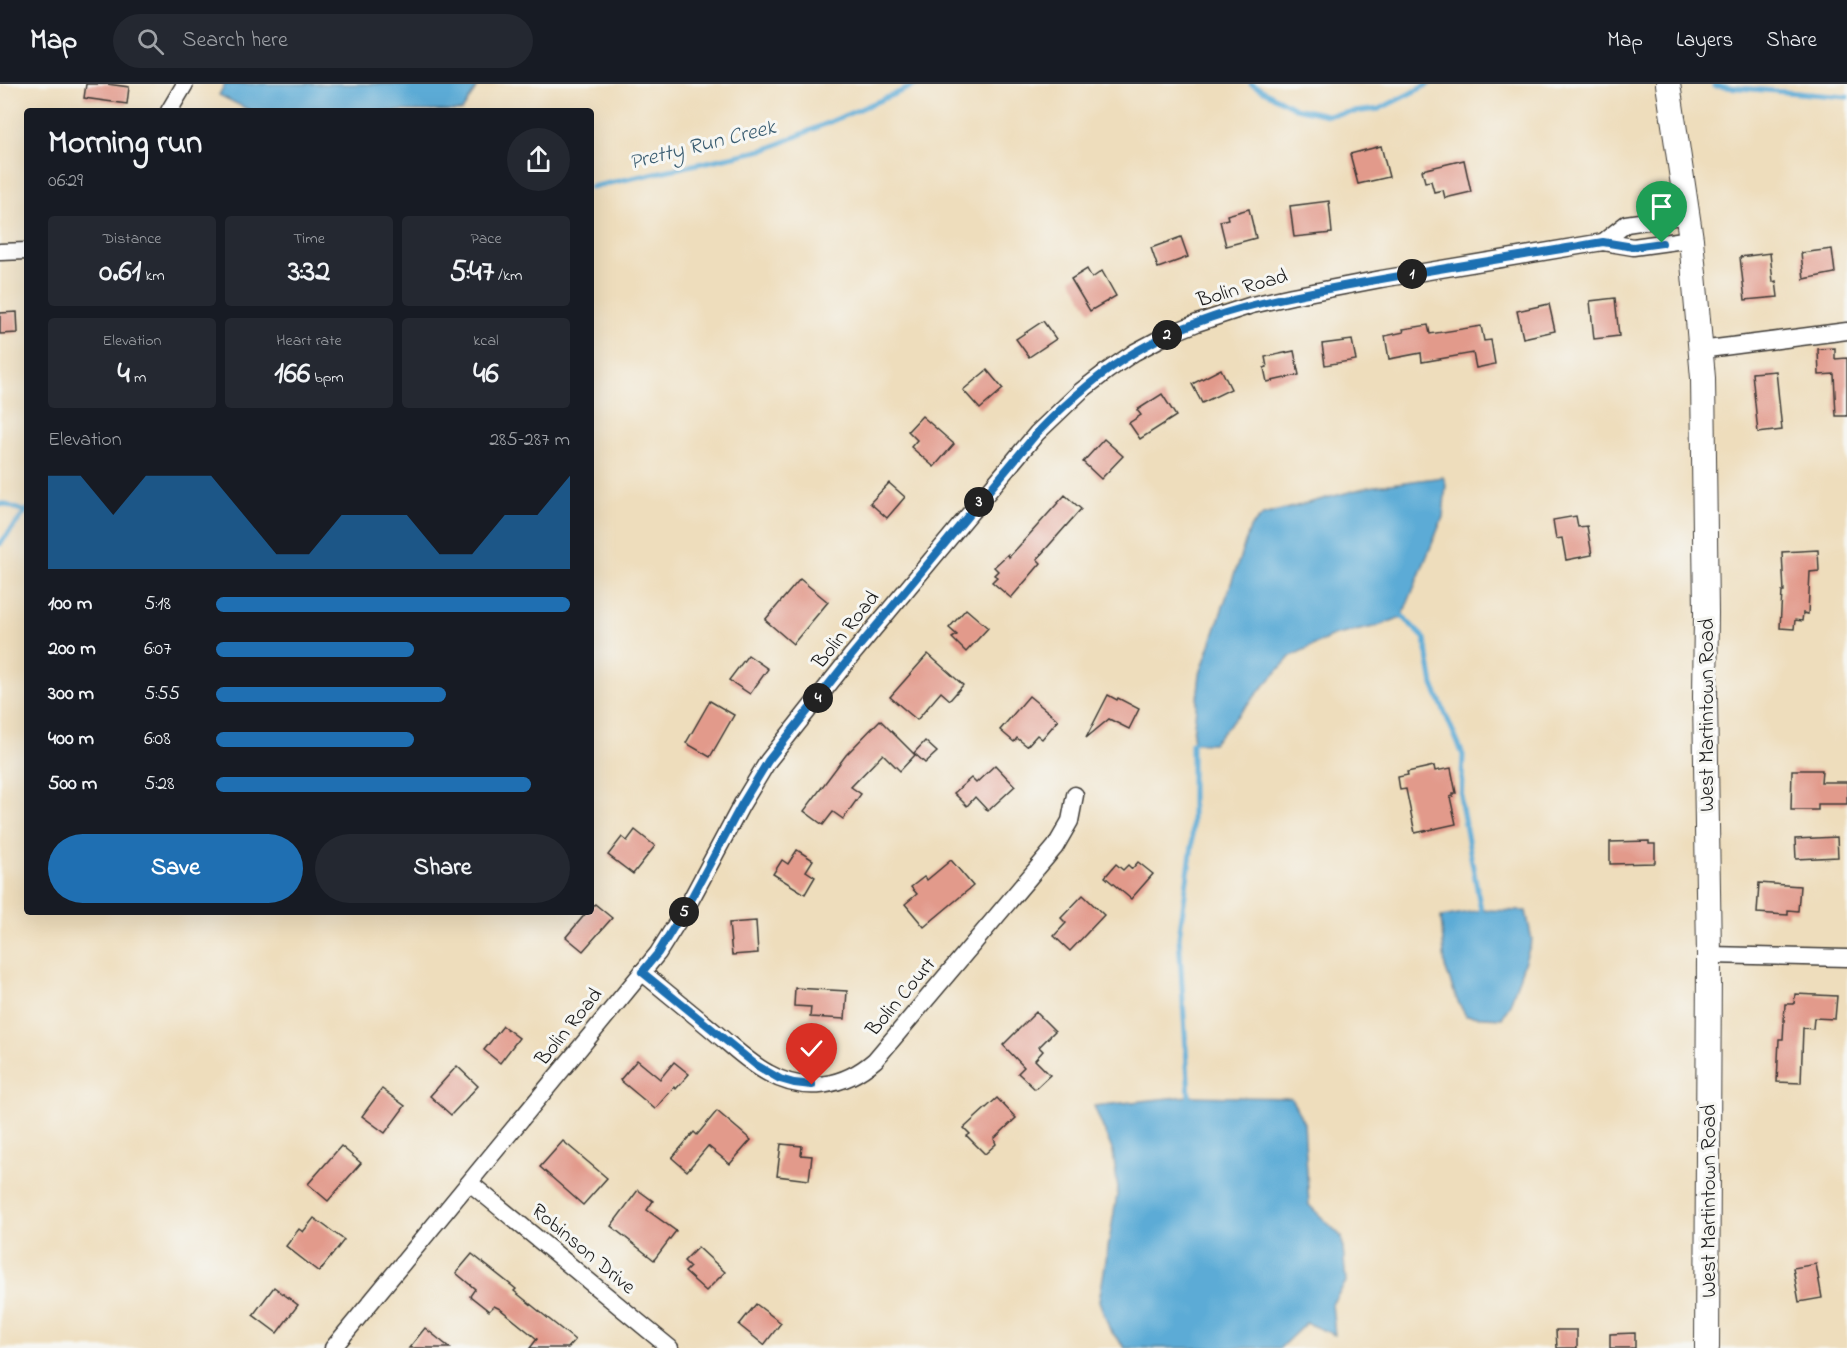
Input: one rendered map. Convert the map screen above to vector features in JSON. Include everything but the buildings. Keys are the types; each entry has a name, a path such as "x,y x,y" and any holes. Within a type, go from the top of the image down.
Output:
{"main road":[{"name":"West Martintown Road","path":"1668,84 1690,239 1703,378 1709,955 1707,1348"}],"street":[{"path":"171,108 185,84"},
{"name":"Bolin Road","path":"1603,242 1626,224 1687,215"},
{"name":"Bolin Road","path":"333,1348 658,953 768,761 1037,433 1081,391 1135,352 1167,335 1197,322 1252,305 1381,279 1603,242 1633,247 1690,239"},
{"path":"0,252 24,251"},
{"path":"1700,350 1847,331"},
{"name":"Bolin Court","path":"642,972 768,1073 794,1083 812,1085 839,1082 852,1077 875,1060 1055,847 1070,821 1075,795"},
{"path":"1709,955 1847,958"},
{"name":"Robinson Drive","path":"470,1183 670,1348"}],"water":[{"path":"225,84 479,84 464,108 245,108 219,95"},
{"path":"1443,477 1446,484 1443,517 1402,617 1378,626 1333,636 1291,656 1213,743 1192,743 1200,674 1250,528 1263,515 1368,487"},
{"path":"1481,910 1526,911 1532,940 1510,1004 1502,1018 1466,1016 1457,1000 1445,967 1441,917"},
{"path":"1189,1096 1291,1098 1304,1123 1309,1205 1342,1237 1346,1282 1332,1304 1335,1335 1306,1323 1280,1348 1125,1348 1110,1330 1099,1301 1118,1189 1113,1152 1094,1106"}],"waterway":[{"name":"Pretty Run Creek","path":"594,186 767,149 918,84"},
{"name":"Pretty Run Creek","path":"1251,84 1295,108 1327,115 1379,109 1429,84"},
{"name":"Pretty Run Creek","path":"1714,86 1847,97"},
{"path":"0,504 24,511"},
{"name":"Pretty Run Creek","path":"0,544 24,514"},
{"path":"1398,612 1425,639 1433,685 1463,755 1461,803 1481,910"},
{"path":"1189,1096 1179,937 1192,845 1192,743 1196,740"}],"route":[{"path":"812,1085 794,1083 768,1073 642,972 658,953 688,904 768,761 852,655 1056,413 1081,391 1135,352 1197,322 1252,305 1381,279 1603,242 1633,247 1662,243"}]}
